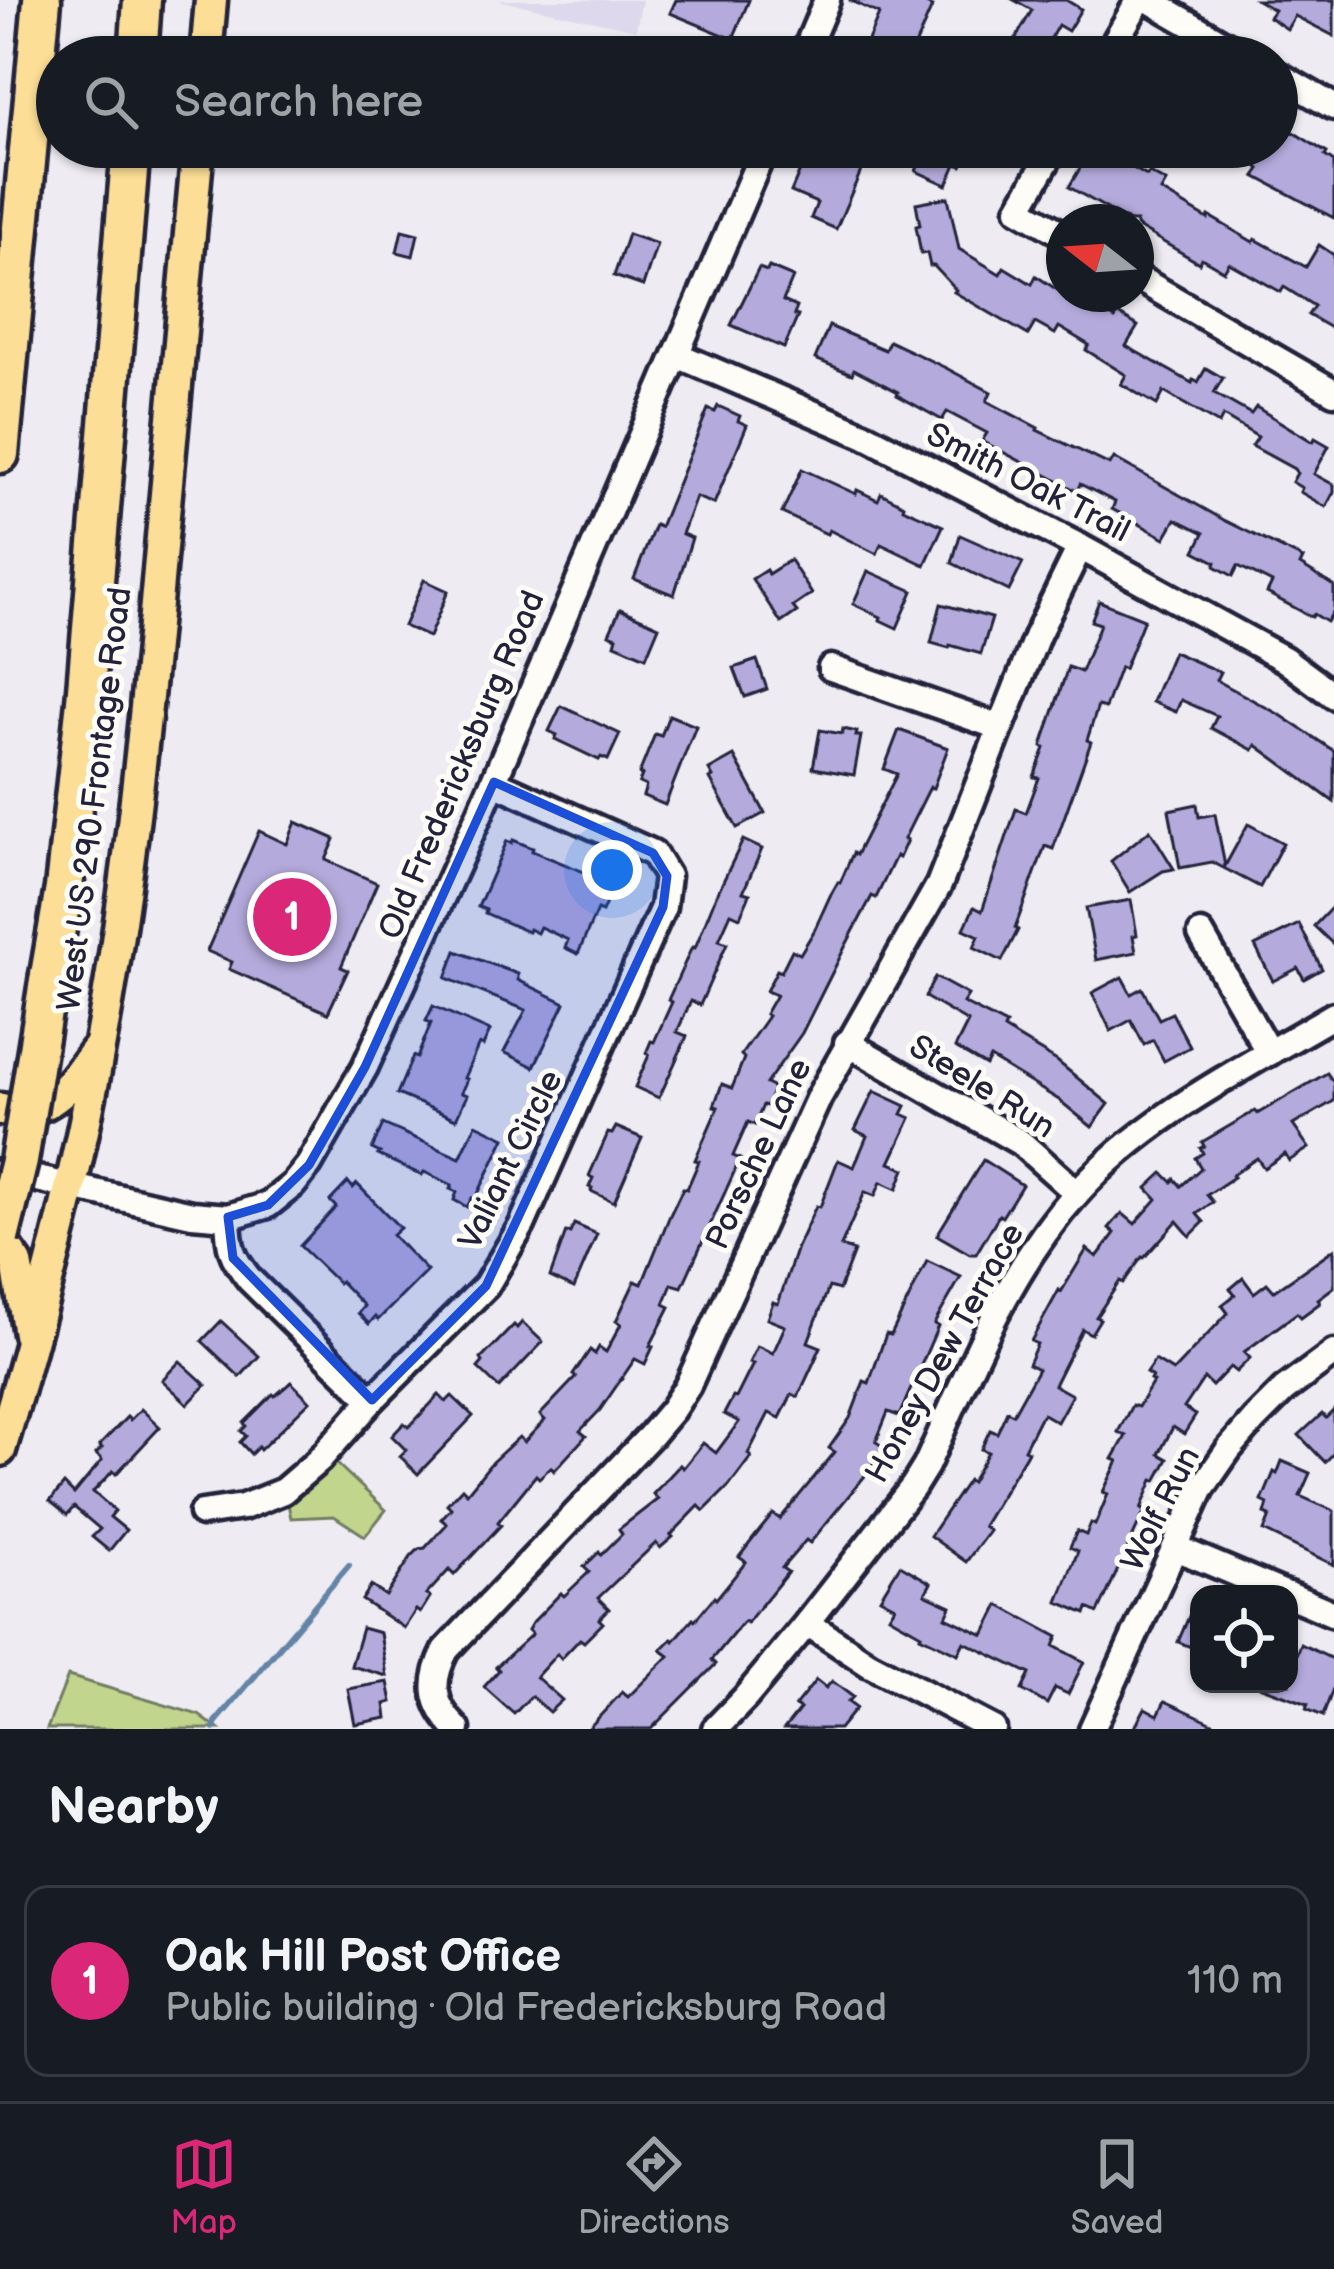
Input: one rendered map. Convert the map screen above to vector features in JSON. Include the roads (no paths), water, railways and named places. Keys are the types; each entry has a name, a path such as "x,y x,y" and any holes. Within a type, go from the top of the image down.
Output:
{"highway":[{"path":"39,36 42,0"},
{"path":"139,36 142,0"},
{"path":"0,454 36,65"},
{"path":"0,1239 19,1161 64,889 85,701 129,168"}],"main road":[{"path":"208,36 211,0"},
{"name":"West US 290 Frontage Road","path":"0,1450 71,1186 127,878 195,168"},
{"path":"0,1109 41,1107 69,1088 100,1043"},
{"path":"0,1239 17,1263 31,1346"}],"street":[{"path":"812,36 827,0"},
{"path":"1118,36 1139,0"},
{"path":"1149,0 1211,36"},
{"path":"1298,86 1334,107"},
{"name":"Old Fredericksburg Road","path":"228,1217 268,1205 293,1184 309,1165 365,1067 494,782 756,168"},
{"path":"1042,168 1019,209 1046,225"},
{"path":"1154,287 1334,392"},
{"name":"Smith Oak Trail","path":"677,355 866,436 1080,547 1284,659 1334,696"},
{"name":"Porsche Lane","path":"457,1729 444,1716 435,1685 446,1650 672,1410 705,1350 819,1097 939,885 1036,635 1080,547"},
{"path":"831,668 999,727"},
{"name":"Valiant Circle","path":"202,1513 243,1507 283,1491 319,1460 487,1286 522,1225 664,907 667,876 653,853 494,782"},
{"path":"1201,934 1269,1053"},
{"name":"Honey Dew Terrace","path":"715,1729 807,1623 913,1487 1016,1276 1077,1193 1162,1119 1334,1015"},
{"name":"Steele Run","path":"848,1043 1021,1143 1077,1193"},
{"path":"0,1171 192,1214 228,1217 233,1258 250,1280 373,1400"},
{"name":"Wolf Run","path":"1092,1729 1202,1488 1229,1449 1284,1390 1334,1353"},
{"path":"1176,1548 1263,1585"},
{"path":"1298,1599 1334,1613"},
{"path":"807,1623 869,1664 993,1729"}],"waterway":[{"path":"214,1729 349,1565"}],"place":[{"name":"Oak Hill Post Office","path":"292,917"}]}
